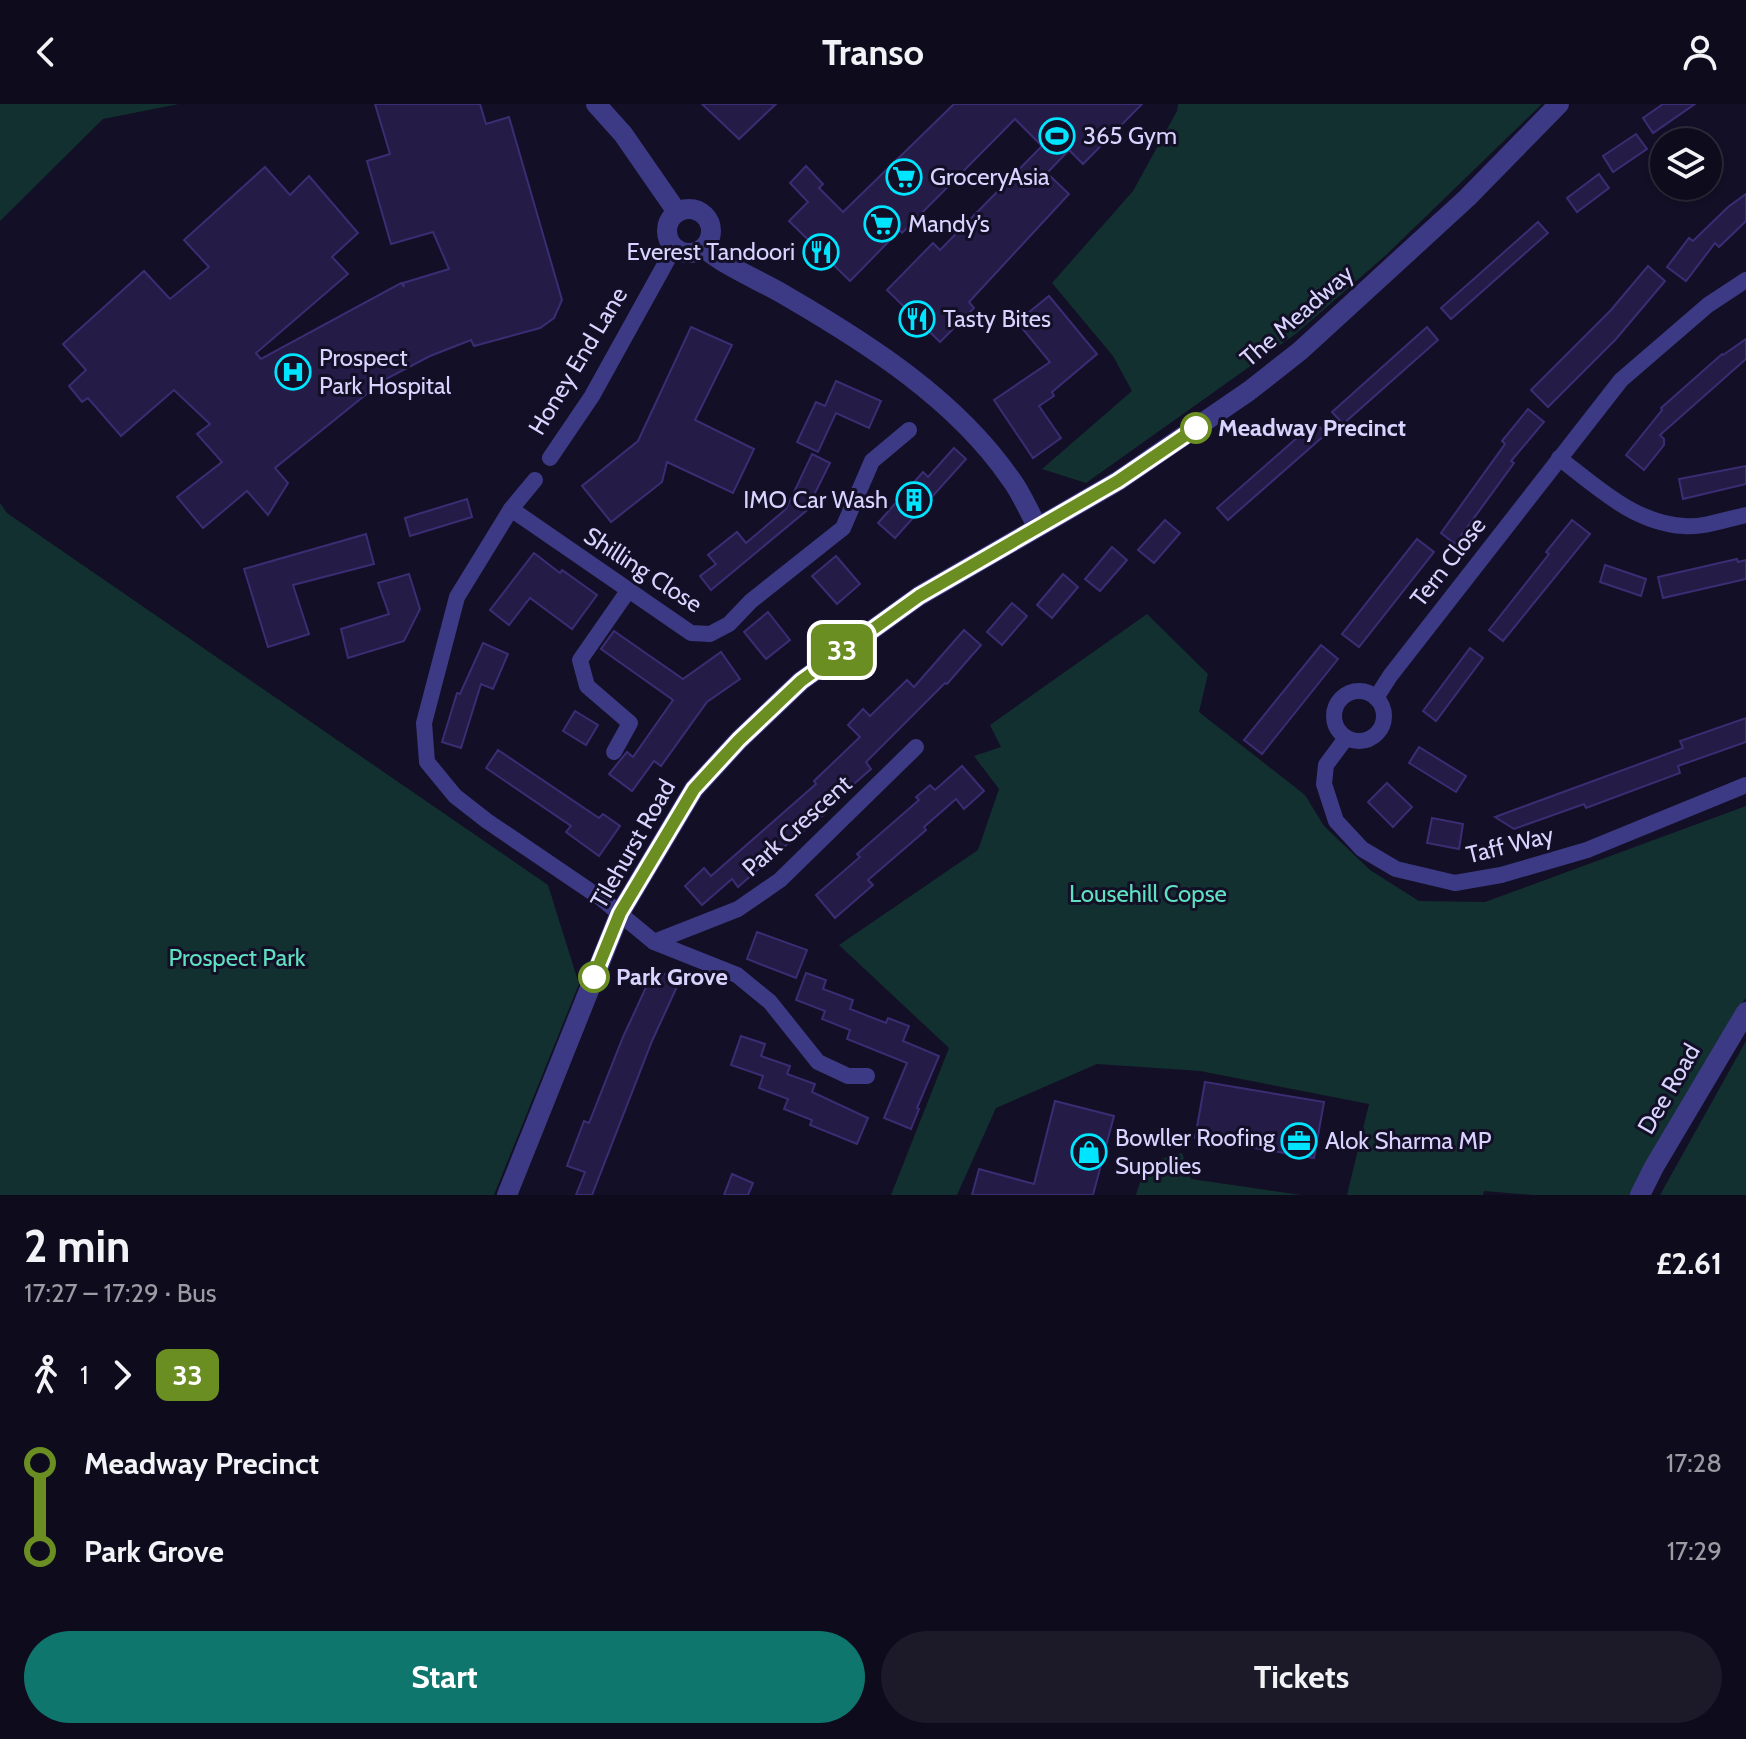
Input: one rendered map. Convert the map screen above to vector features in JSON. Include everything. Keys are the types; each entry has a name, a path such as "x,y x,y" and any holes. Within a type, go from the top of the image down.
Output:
{"street":[{"path":"596,104 623,134 677,212 691,209 704,215 711,228 704,248 692,253 674,248"},
{"name":"The Meadway","path":"1037,526 1118,481 1249,391 1300,351 1467,198 1559,104"},
{"name":"Honey End Lane","path":"550,458 592,396 674,248 667,229 677,212"},
{"path":"704,248 720,261 786,295 872,347 928,392 960,420 1011,478 1037,526"},
{"name":"Tern Close","path":"1376,698 1621,380 1708,305 1746,280"},
{"name":"Shilling Close","path":"511,509 691,633 710,634 729,624 751,601 843,528 872,461 909,430"},
{"path":"1559,458 1626,509 1655,522 1687,527 1746,515"},
{"path":"535,480 511,509 457,597 424,723 427,762 455,796 620,913 654,942 737,975 770,1002 818,1062 848,1076 867,1076"},
{"name":"Tilehurst Road","path":"507,1195 620,913 694,789 739,740 801,681 919,596 1037,526"},
{"path":"614,752 630,723 587,686 580,660 628,591"},
{"path":"1353,692 1369,693 1381,704 1384,720 1377,734 1362,741 1346,738 1334,717 1340,701 1353,692"},
{"name":"Taff Way","path":"1346,738 1326,765 1324,784 1336,821 1362,849 1396,869 1455,883 1501,875 1587,850 1746,785"},
{"name":"Park Crescent","path":"654,942 738,909 780,880 916,747"},
{"name":"Dee Road","path":"1640,1195 1724,1045 1746,1012"}],"green space":[{"path":"0,104 179,104 103,119 0,221"},
{"path":"1178,104 1542,104 1386,255 1297,333 1086,483 1042,469 1132,391 1113,356 1052,283 1133,191"},
{"name":"Prospect Park","path":"0,503 7,513 548,885 579,984 494,1195 0,1195"},
{"name":"Lousehill Copse","path":"1147,614 1208,674 1199,712 1305,795 1324,826 1370,870 1419,901 1485,902 1746,806 1746,998 1734,1013 1635,1195 1533,1195 1484,1191 1483,1195 1347,1195 1369,1104 1200,1071 1097,1064 996,1108 957,1195 891,1195 949,1048 839,945 978,850 999,789 974,756 1001,747 990,725"},
{"path":"1746,1041 1746,1195 1660,1195"},
{"path":"1182,1153 1191,1179 1301,1195 1136,1195 1151,1165"}],"building":[{"name":"Prospect Park Hospital","path":"375,104 480,104 486,124 509,117 562,300 554,318 540,328 474,346 471,340 430,356 384,380 275,468 288,483 268,515 247,491 203,528 177,497 222,462 197,434 210,424 174,390 121,436 88,398 82,402 69,386 86,370 63,344 144,271 170,299 209,267 184,240 265,167 290,195 309,176 358,233 332,257 348,274 256,353 261,359 401,283 404,287 403,283 449,269 433,232 391,244 367,161 390,154"},
{"path":"702,104 776,104 739,139"},
{"path":"954,104 1142,104 1083,164 1069,150 1047,173 1069,194 969,302 974,308 940,342 887,290 933,243 940,250 1042,146 1015,119 850,281 789,221 808,202 790,183 806,166 823,184 819,188 843,212"},
{"path":"1663,104 1695,104 1660,128 1650,128 1643,118"},
{"path":"1636,134 1647,149 1613,172 1603,156"},
{"path":"1599,174 1609,188 1577,212 1567,198"},
{"path":"1746,194 1746,221 1719,247 1715,243 1686,281 1667,267 1689,238 1693,241"},
{"path":"1538,222 1548,233 1451,319 1441,308"},
{"path":"1648,266 1665,281 1616,339 1548,407 1531,390 1611,310"},
{"path":"1049,296 1097,354 1052,392 1054,396 1039,406 1061,438 1033,458 994,400 1050,362 1017,322"},
{"path":"691,327 732,345 695,420 754,449 733,493 667,462 662,482 611,522 582,486 638,441"},
{"path":"1427,327 1438,340 1343,424 1332,412"},
{"path":"1746,339 1746,359 1660,435 1664,445 1644,470 1626,455 1661,408 1722,354"},
{"path":"836,381 881,401 869,428 836,413 818,452 797,442 816,402 825,406"},
{"path":"1528,409 1544,422 1511,461 1514,463 1455,544 1441,533 1505,444 1502,441"},
{"path":"1315,422 1326,434 1228,520 1217,508"},
{"name":"IMO Car Wash","path":"954,448 966,459 895,538 878,523 923,472 928,477"},
{"path":"812,454 830,463 806,511 711,590 700,576 716,564 708,555 737,532 746,543 786,509"},
{"path":"1746,466 1746,484 1683,499 1679,479"},
{"path":"467,499 472,517 410,536 405,518"},
{"path":"1165,520 1180,533 1154,563 1138,550"},
{"path":"1572,520 1590,534 1503,641 1489,630"},
{"path":"366,534 374,564 293,585 309,634 268,647 244,569"},
{"path":"1417,539 1434,552 1359,647 1342,634"},
{"path":"1112,547 1127,560 1100,591 1085,579"},
{"path":"534,553 597,595 572,629 530,598 509,625 490,610"},
{"path":"836,556 860,584 837,604 812,576"},
{"path":"1737,559 1738,562 1746,560 1746,579 1663,598 1658,577"},
{"path":"1605,565 1646,579 1641,596 1600,582"},
{"path":"409,574 420,609 404,641 348,658 341,629 389,614 378,583"},
{"path":"1063,574 1078,587 1052,618 1037,605"},
{"path":"1012,603 1027,616 1002,645 987,632"},
{"path":"768,612 790,640 766,659 744,632"},
{"path":"964,630 981,645 947,684 866,762 871,769 763,868 738,887 732,879 702,905 685,886 704,868 711,876 816,784 814,781 860,737 848,725 863,709 870,716 907,680 914,687"},
{"path":"614,631 683,679 721,652 740,679 707,702 661,766 654,761 632,791 609,774 627,752 633,757 673,700 601,649"},
{"path":"483,643 508,654 493,689 481,684 461,748 442,742 457,693 460,694"},
{"path":"1321,645 1338,659 1262,754 1244,740"},
{"path":"1470,648 1483,658 1436,721 1423,711"},
{"path":"575,711 598,725 586,745 563,731"},
{"path":"1746,718 1746,742 1678,766 1680,773 1586,808 1584,804 1514,829 1495,817 1683,748 1680,741"},
{"path":"1419,747 1466,776 1456,792 1409,763"},
{"path":"498,750 599,818 603,814 620,826 599,856 566,832 571,826 486,768"},
{"path":"962,766 984,791 964,809 956,799 924,827 926,830 868,880 873,885 835,918 816,895 919,800 916,797 930,785 935,790"},
{"path":"1387,783 1412,807 1393,827 1368,802"},
{"path":"1432,818 1463,824 1459,849 1427,843"},
{"path":"757,932 807,950 796,978 747,959"},
{"path":"654,970 680,980 652,1041 592,1195 576,1195 585,1172 567,1166 584,1121 589,1123"},
{"path":"806,973 826,980 823,989 853,1000 850,1009 886,1023 888,1018 909,1026 903,1041 939,1056 911,1129 884,1118 907,1063 847,1039 850,1030 822,1019 825,1011 796,1000"},
{"path":"741,1036 765,1044 761,1056 790,1066 787,1074 815,1084 812,1092 868,1118 857,1144 810,1125 812,1120 784,1109 788,1099 759,1088 763,1076 731,1065"},
{"path":"1205,1082 1324,1102 1314,1158 1195,1138"},
{"path":"1055,1101 1114,1116 1093,1195 972,1195 979,1169 1034,1184"},
{"path":"732,1174 753,1183 748,1195 724,1195"}],"bus line":[{"name":"33","path":"594,977 620,913 694,789 739,740 801,681 919,596 1118,481 1196,428"}],"place":[{"name":"365 Gym","path":"1057,136"},
{"name":"GroceryAsia","path":"904,177"},
{"name":"Mandy’s","path":"882,224"},
{"name":"Everest Tandoori","path":"821,252"},
{"name":"Tasty Bites","path":"917,319"},
{"name":"Prospect Park Hospital","path":"293,372"},
{"name":"Meadway Precinct","path":"1196,428"},
{"name":"IMO Car Wash","path":"914,500"},
{"name":"Park Grove","path":"594,977"},
{"name":"Alok Sharma MP","path":"1299,1141"},
{"name":"Bowller Roofing Supplies","path":"1089,1152"}]}
